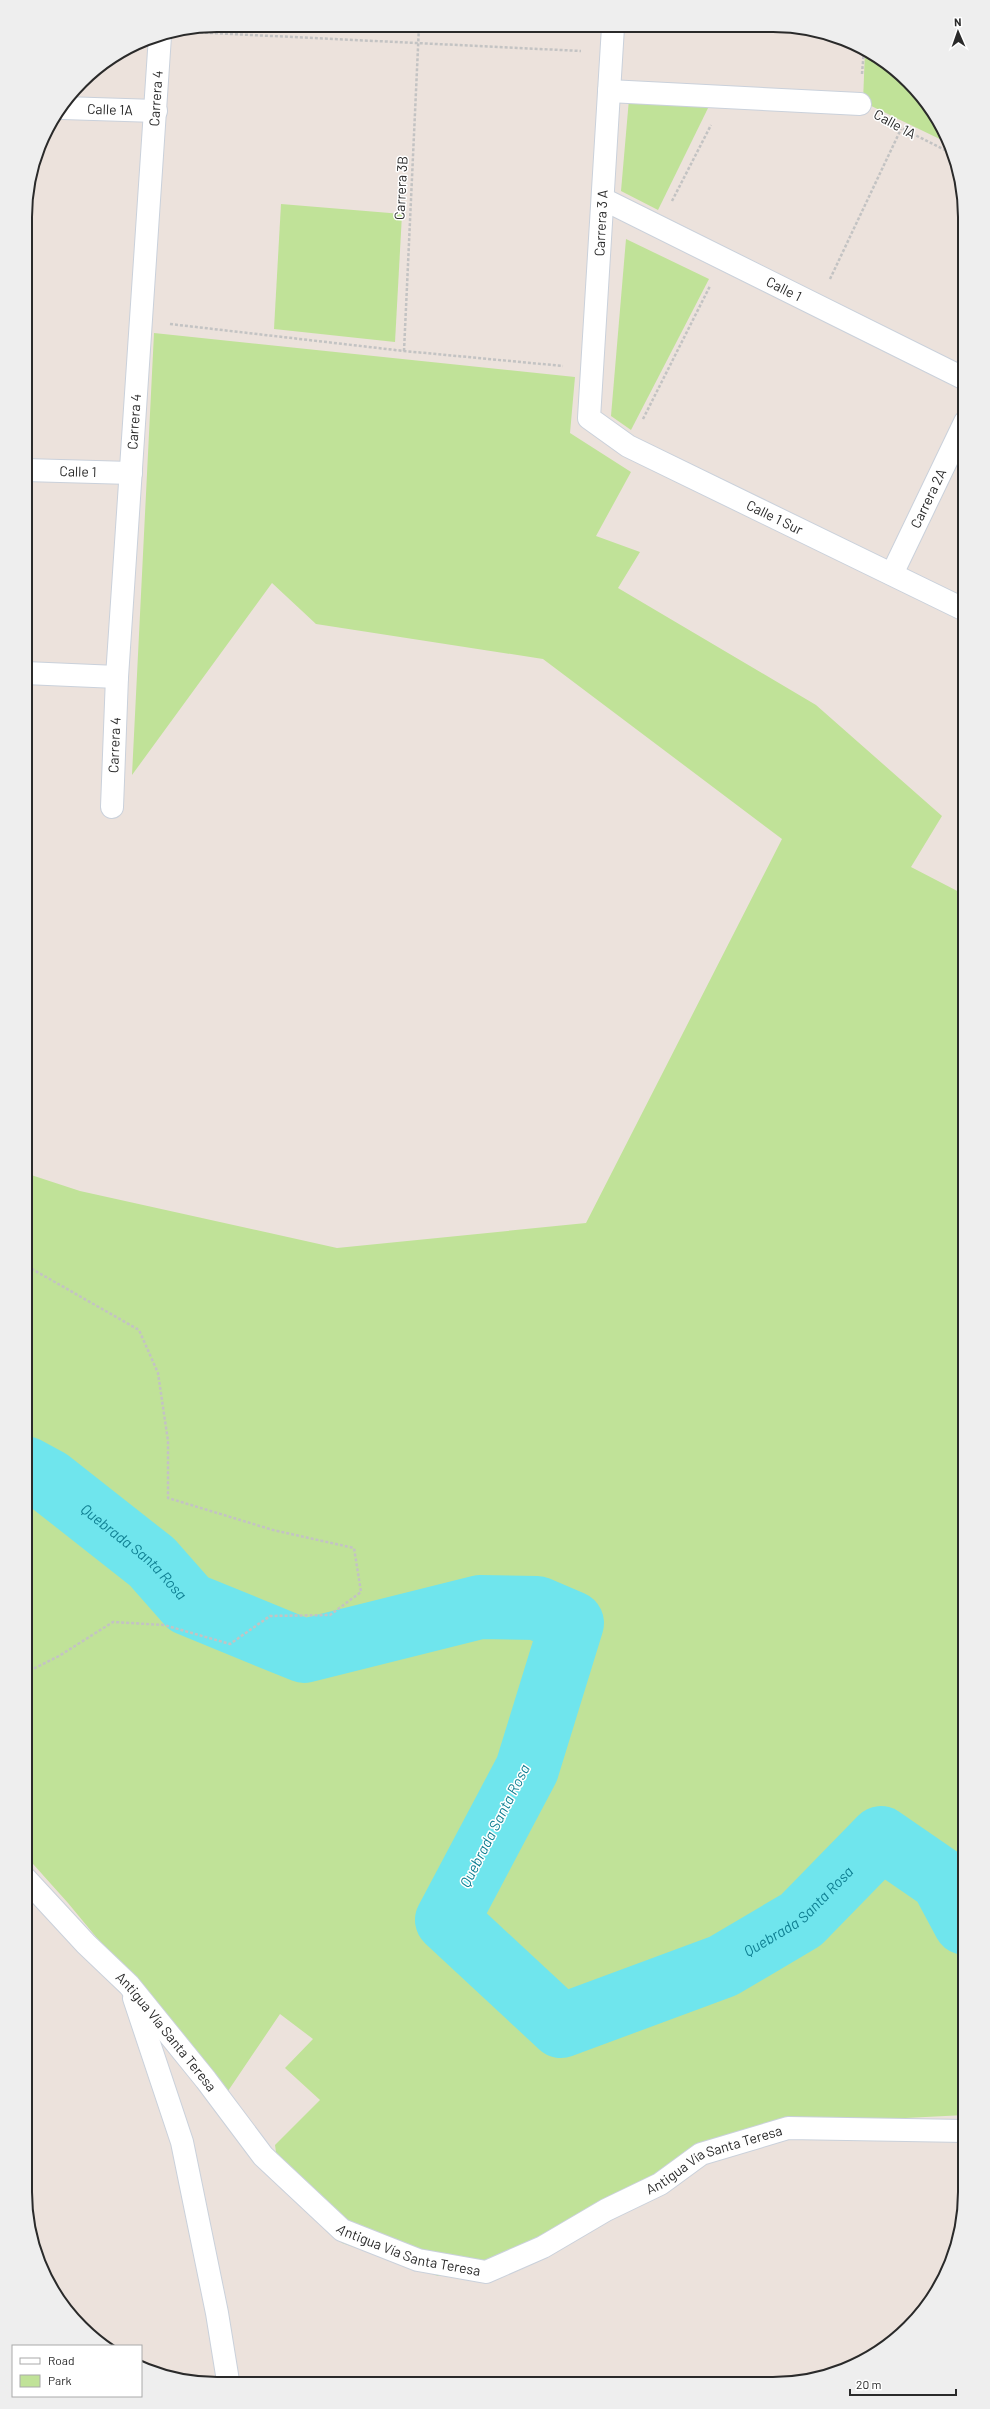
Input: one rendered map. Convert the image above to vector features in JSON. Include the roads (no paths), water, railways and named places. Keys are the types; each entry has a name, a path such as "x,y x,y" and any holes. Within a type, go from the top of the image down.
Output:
{"street":[{"name":"Carrera 3 A","path":"588,418 593,369 613,32"},
{"name":"Carrera 4","path":"112,807 117,676 132,473 160,41"},
{"path":"609,91 860,104"},
{"name":"Calle 1A","path":"67,108 156,111"},
{"name":"Calle 1","path":"603,199 723,261 958,376"},
{"name":"Calle 1 Sur","path":"588,418 628,446 958,607"},
{"name":"Carrera 2A","path":"892,574 958,437"},
{"name":"Calle 1","path":"32,470 132,473"},
{"path":"32,673 117,676"},
{"name":"Antigua Vía Santa Teresa","path":"32,1886 86,1944 130,1985 206,2080 263,2156 342,2230 418,2260 486,2272 543,2247 606,2210 660,2184 701,2154 788,2128 958,2131"},
{"path":"130,1985 182,2142 217,2313 227,2377"}],"waterway":[{"name":"Quebrada Santa Rosa","path":"32,1472 49,1481 152,1562 189,1604 304,1651 480,1607 537,1608 572,1623 527,1769 447,1920 561,2026 723,1966 801,1920 881,1838 942,1880 958,1910"}]}
